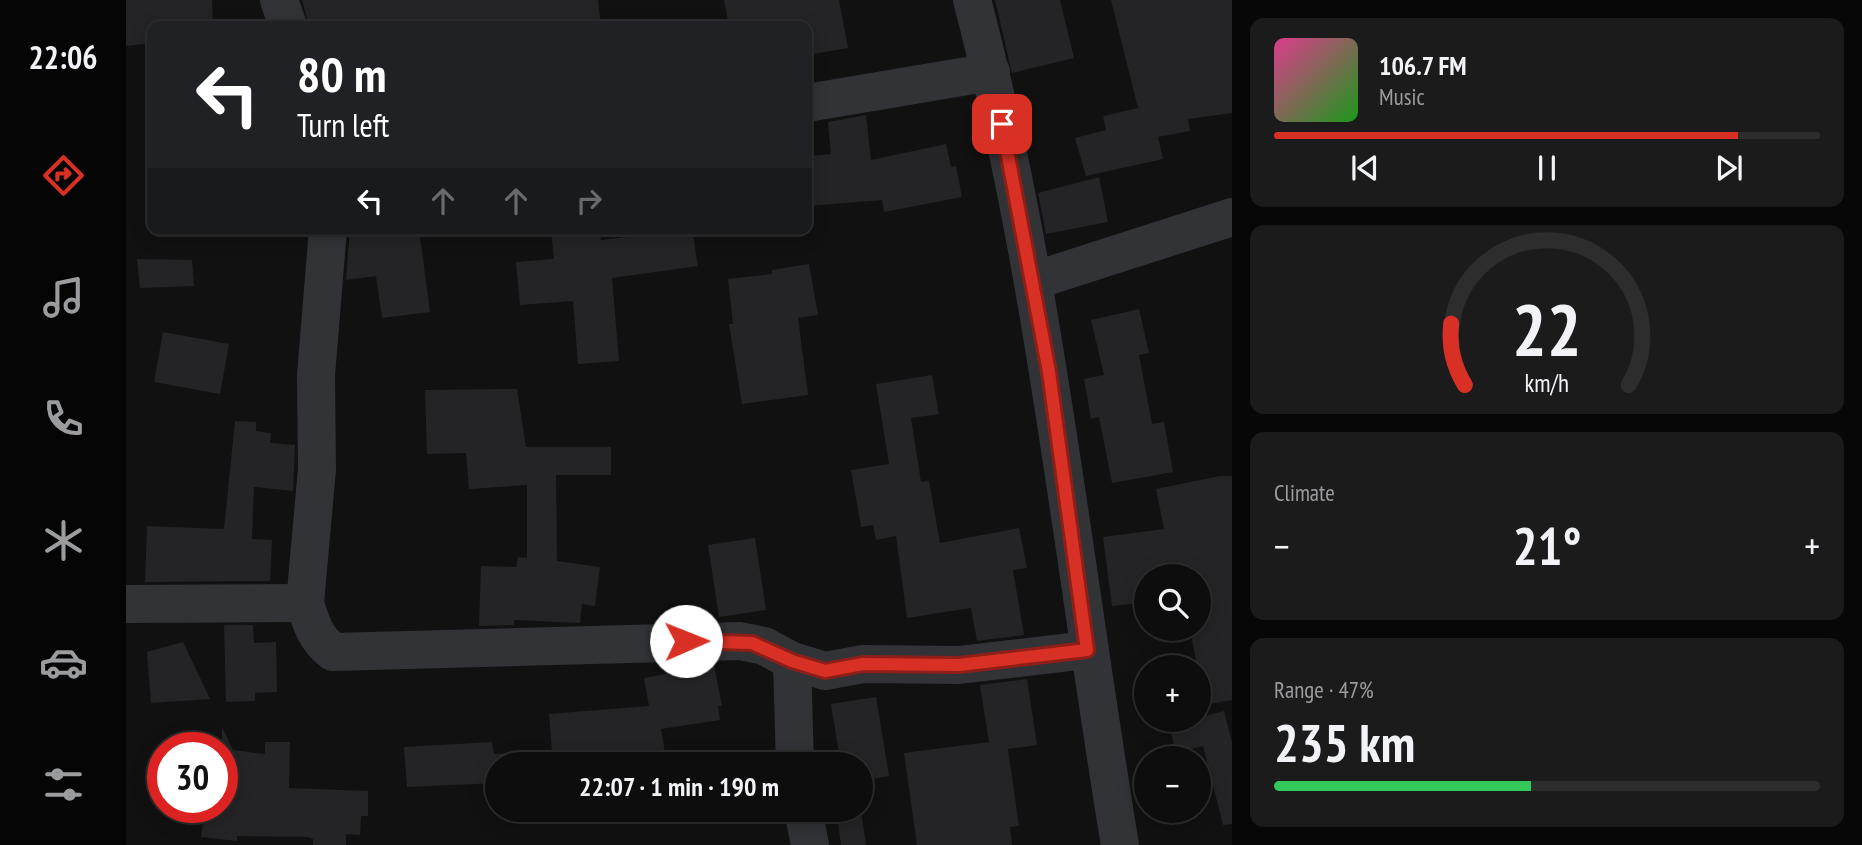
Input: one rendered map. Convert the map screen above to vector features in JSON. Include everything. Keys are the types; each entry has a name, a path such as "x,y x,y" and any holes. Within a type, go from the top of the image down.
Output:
{"street":[{"path":"279,0 286,21"},
{"path":"972,0 991,72 1049,372 1087,650 1120,845"},
{"path":"812,102 991,72"},
{"path":"1033,281 1232,217"},
{"path":"328,235 316,375 317,469 305,603 311,625 321,643 333,652 720,640 752,643 792,661 825,671 863,664 959,665 1087,650"},
{"path":"126,604 305,603"},
{"path":"792,661 794,752"},
{"path":"805,822 810,845"}],"building":[{"path":"126,0 212,0 213,21 147,21 147,44 126,46"},
{"path":"302,0 598,0 600,21 308,21"},
{"path":"724,0 839,0 848,48 813,54 812,21 728,21"},
{"path":"995,0 1060,0 1074,58 1012,73"},
{"path":"1111,0 1232,0 1232,113 1188,119 1190,131 1158,137 1163,159 1086,176 1075,138 1106,130 1103,116 1138,108"},
{"path":"866,115 871,160 946,144 951,167 956,166 962,197 884,212 882,200 812,206 812,156 831,154 828,122"},
{"path":"1099,177 1108,222 1046,234 1038,193"},
{"path":"350,235 420,235 430,312 382,318 376,276 346,280"},
{"path":"551,235 601,235 601,240 642,235 693,235 698,266 612,278 619,361 578,364 573,301 520,305 516,262 554,259"},
{"path":"137,259 192,260 194,286 140,288"},
{"path":"809,264 818,315 798,318 808,395 742,404 729,324 733,324 728,279 772,274 772,270"},
{"path":"1139,309 1149,353 1139,355 1152,424 1164,422 1173,472 1112,483 1099,417 1091,419 1084,379 1104,375 1091,320"},
{"path":"163,332 229,344 220,394 154,382"},
{"path":"932,375 939,414 911,418 921,482 929,481 940,543 1019,528 1027,568 1013,570 1024,635 977,641 971,608 907,618 896,536 876,540 873,525 861,527 851,470 889,464 876,384"},
{"path":"517,389 526,447 611,447 611,475 556,475 557,561 600,567 595,606 582,604 580,623 514,620 514,625 479,626 481,566 516,567 518,557 527,558 527,485 469,489 466,453 427,454 425,390"},
{"path":"235,421 256,422 256,431 271,433 270,443 295,445 293,491 254,487 252,539 272,540 270,581 145,582 147,526 224,529"},
{"path":"1232,476 1232,700 1211,704 1211,655 1195,655 1192,641 1211,641 1211,564 1134,564 1134,603 1112,606 1103,537 1164,529 1156,489"},
{"path":"755,538 766,610 719,617 708,545"},
{"path":"224,625 253,625 254,643 276,642 277,692 255,693 255,701 226,702"},
{"path":"183,642 210,699 151,703 147,652"},
{"path":"714,665 722,706 718,706 720,720 661,729 665,752 552,752 549,714 649,706 644,678"},
{"path":"1027,679 1037,745 1008,749 1019,826 1010,827 1012,845 917,845 904,753 989,742 980,685"},
{"path":"876,697 889,776 873,779 873,752 839,752 831,704"},
{"path":"1224,711 1232,742 1232,824 1223,825 1211,778 1211,746 1174,746 1171,732 1211,732 1211,714"},
{"path":"265,742 290,742 289,788 368,791 368,816 361,816 360,835 346,834 346,845 313,845 313,839 308,837 237,836 237,841 201,837 203,823 238,823 238,751 265,754"},
{"path":"492,742 494,752 485,752 485,784 407,787 404,747"},
{"path":"838,822 863,822 866,845 841,845"}],"route":[{"path":"686,641 724,640 752,643 764,646 792,661 825,671 863,664 959,665 1087,650 1049,372 1002,124"}]}
